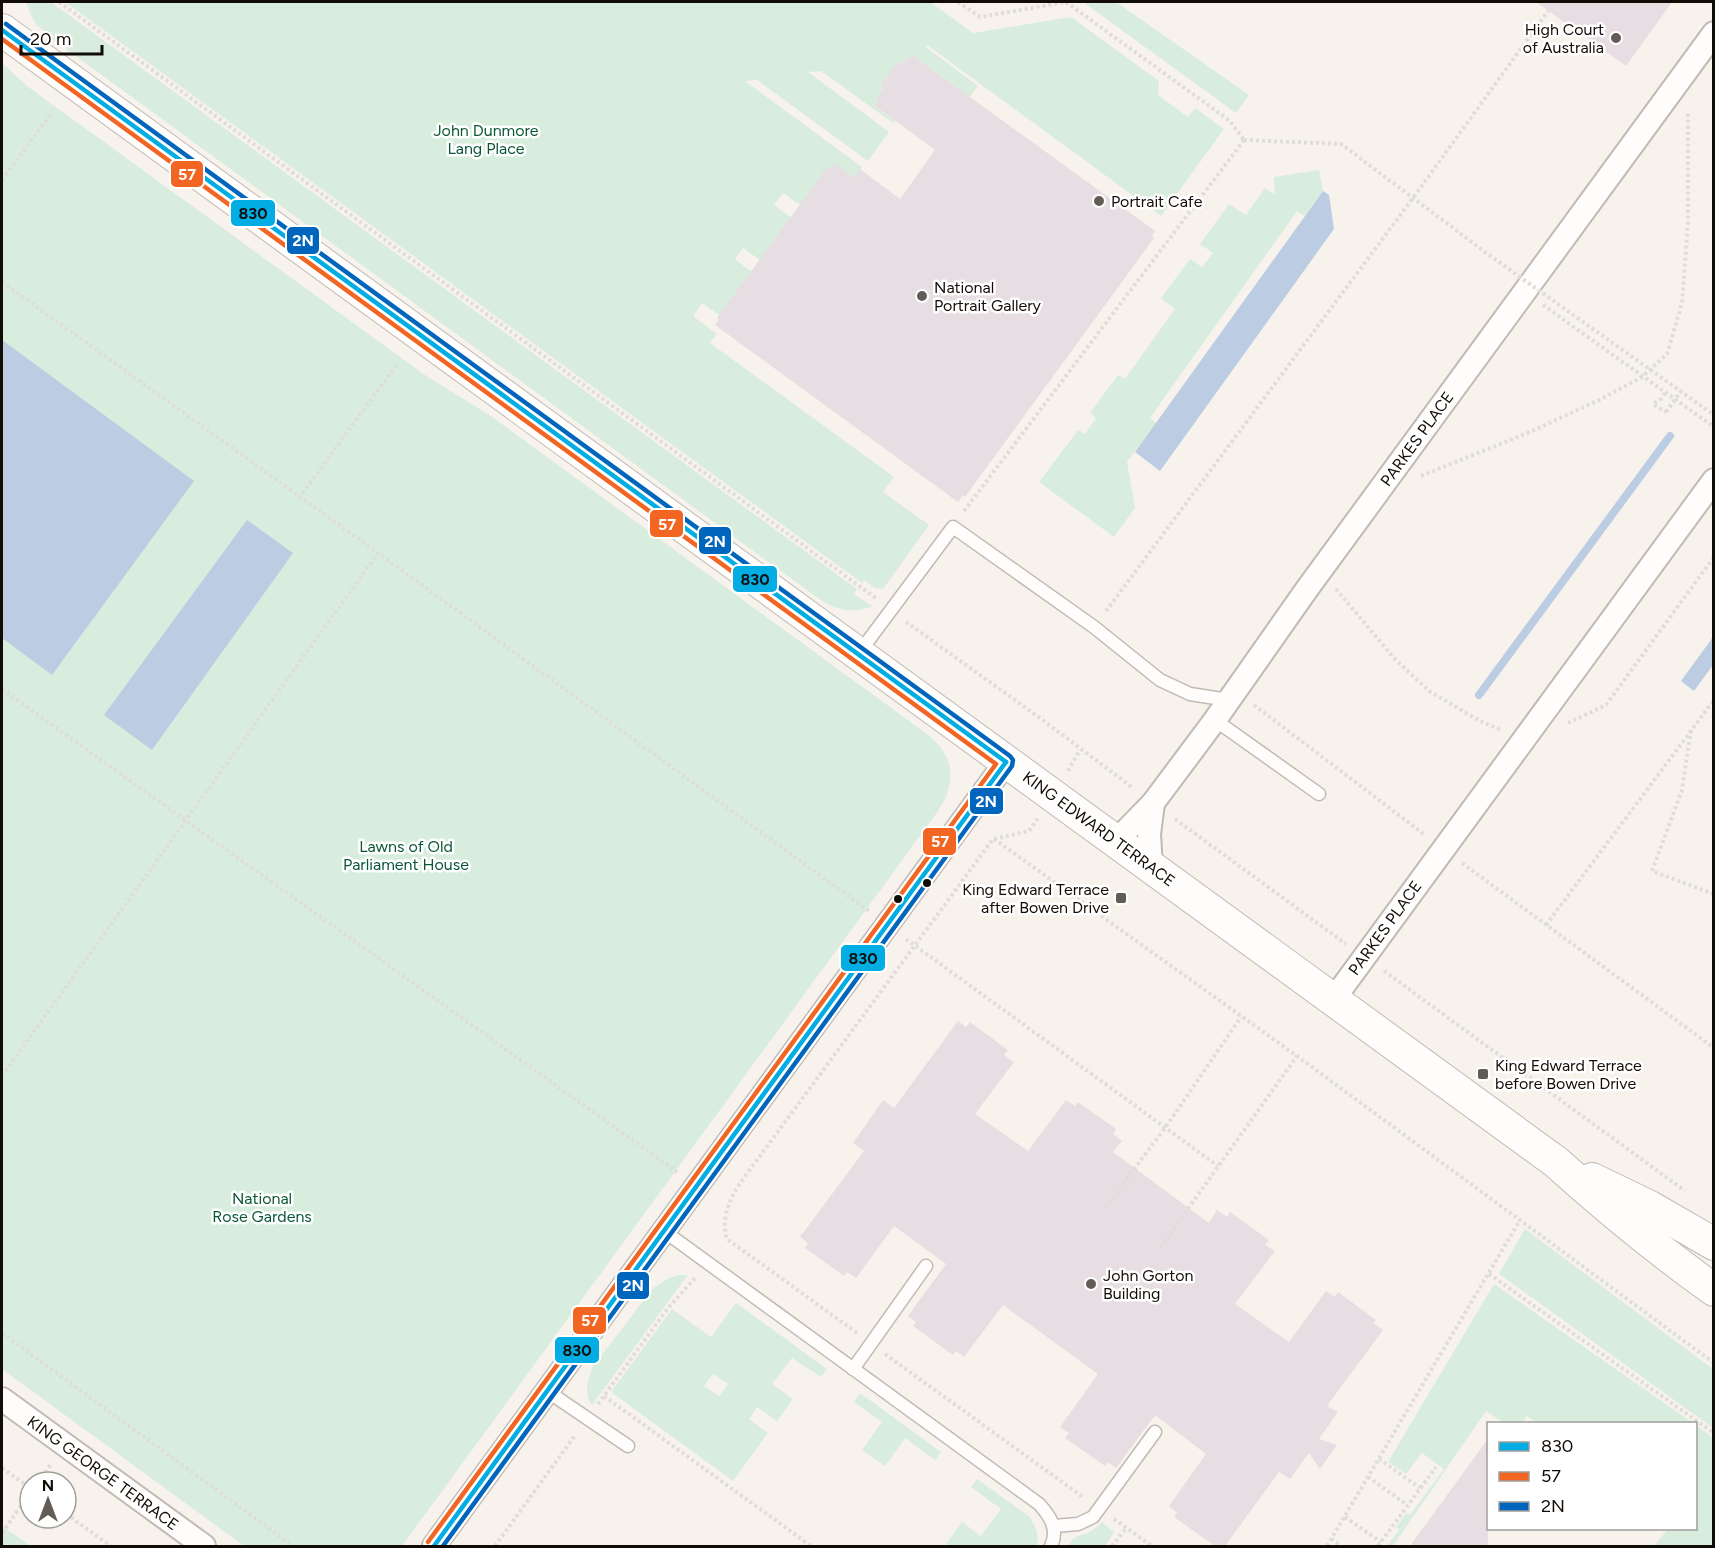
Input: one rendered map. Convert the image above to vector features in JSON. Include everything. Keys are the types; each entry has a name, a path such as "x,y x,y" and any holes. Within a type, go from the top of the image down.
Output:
{"main road":[{"name":"KING EDWARD TERRACE","path":"2,30 1556,1162 1636,1231 1713,1290"},
{"name":"KING EDWARD TERRACE","path":"1556,1162 1650,1207 1713,1244"}],"street":[{"name":"PARKES PLACE","path":"1116,841 1153,803 1215,720 1713,33"},
{"name":"PARKES PLACE","path":"1333,999 1713,480"},
{"path":"434,1546 1006,762"},
{"path":"1151,867 1149,834 1153,803"},
{"name":"KING GEORGE TERRACE","path":"2,1399 204,1546"}],"lane":[{"path":"859,654 953,527 1094,627 1160,680 1190,694 1231,695"},
{"path":"1215,720 1319,794"},
{"path":"664,1231 1039,1504 1048,1514 1054,1526 1054,1541 1051,1546"},
{"path":"853,1369 926,1266"},
{"path":"547,1391 628,1446"},
{"path":"1054,1526 1078,1524 1093,1517 1155,1432"}],"path":[{"path":"59,2 875,597 890,611 1036,715"},
{"path":"958,2 980,17 1066,2 1230,121 1244,140"},
{"path":"1094,627 1413,198 1548,10"},
{"path":"1420,476 1530,432 1600,399 1642,377 1667,354 1682,303 1688,223 1688,102"},
{"path":"2,180 52,112"},
{"path":"1244,140 1341,144 1489,255 1713,415"},
{"path":"963,513 1244,140"},
{"path":"2,282 378,553 1218,1166"},
{"path":"1540,303 1713,427"},
{"path":"299,498 397,364"},
{"path":"1665,393 1653,404 1666,412 1681,391"},
{"path":"2,1076 378,553"},
{"path":"1562,731 1569,722 1606,705 1713,557"},
{"path":"1333,585 1394,658 1429,691 1480,722 1502,730"},
{"path":"2,689 697,1186"},
{"path":"1231,695 1713,1048"},
{"path":"1546,925 1713,700"},
{"path":"1692,730 1682,790 1652,871 1713,894"},
{"path":"1029,831 993,839 732,1197 724,1230 727,1239 1152,1546"},
{"path":"993,839 1297,1056 1713,1363"},
{"path":"1105,1208 1165,1128 1241,1017"},
{"path":"1161,1248 1297,1056"},
{"path":"1327,1546 1520,1220"},
{"path":"495,1546 668,1308 709,1264 727,1239"},
{"path":"1489,1274 1713,1433"},
{"path":"2,1333 293,1546"},
{"path":"604,1396 811,1546"},
{"path":"1379,1459 1420,1488"},
{"path":"1345,1517 1379,1544 1436,1467"},
{"path":"2,1468 18,1479"},
{"path":"1368,1477 1407,1505"},
{"path":"2,1533 18,1510"},
{"path":"78,1523 111,1546"},
{"path":"1112,1546 1126,1528"},
{"path":"1331,1539 1341,1546"}],"green space":[{"path":"26,2 51,2 857,589 854,594 872,606 859,610 846,610 822,601 51,38 34,22"},
{"name":"John Dunmore Lang Place","path":"65,2 930,2 973,33 1071,17 1159,81 1158,95 1188,117 1195,108 1224,129 1161,216 927,45 926,47 978,86 970,97 912,55 901,64 898,61 880,86 883,88 877,98 879,100 874,105 895,121 893,123 821,71 808,72 889,132 868,161 757,80 745,81 862,167 854,178 834,164 800,205 783,193 774,205 793,219 760,260 743,248 735,259 753,273 719,315 702,303 693,316 717,334 710,343 894,477 883,492 929,525 883,589 875,588 864,580 862,583"},
{"path":"1083,2 1116,2 1249,95 1236,113"},
{"name":"Lawns of Old Parliament House","path":"2,63 27,86 425,375 488,414 927,734 936,742 948,760 950,780 938,811 402,1546 244,1546 2,1369"},
{"path":"1319,170 1323,191 1304,216 1297,211 1150,418 1156,423 1127,462 1135,508 1114,537 1039,482 1078,430 1085,434 1096,418 1090,413 1118,375 1125,379 1175,309 1161,298 1190,259 1202,267 1213,253 1200,244 1229,204 1246,215 1265,188 1275,195 1274,177"},
{"path":"1525,1229 1713,1369 1713,1428 1499,1274"},
{"path":"679,1275 688,1275 592,1405 588,1398 587,1385 592,1368 653,1288"},
{"path":"1494,1284 1692,1422 1535,1422 1527,1416 1522,1422 1502,1422 1486,1411 1393,1546 1387,1546 1399,1530 1396,1527 1407,1513 1410,1515 1444,1469 1422,1453 1406,1474 1388,1462"},
{"path":"736,1303 827,1369 821,1377 792,1358 772,1384 793,1399 777,1421 757,1407 749,1419 768,1433 733,1481 611,1392 672,1309 711,1337","holes":["713,1374 728,1384 719,1396 704,1386"]},
{"path":"860,1393 941,1452 935,1460 905,1438 885,1466 862,1450 882,1422 854,1402"},
{"path":"1697,1426 1713,1438 1713,1546 1654,1546 1667,1530 1697,1530"},
{"path":"977,1479 1030,1517 1037,1531 1038,1546 949,1546 946,1544 962,1522 981,1536 1001,1509 971,1487"},
{"path":"1102,1522 1114,1532 1105,1546 1069,1546 1074,1538 1093,1530"},
{"path":"2,1526 31,1546 2,1546"}],"water":[{"path":"1323,191 1329,195 1334,229 1160,471 1135,452"},
{"path":"2,340 194,481 52,675 2,638"},
{"path":"247,520 293,553 152,750 104,715"},
{"path":"1713,637 1713,665 1694,691 1681,681"}],"building":[{"name":"High Court of Australia","path":"1536,2 1672,2 1626,66"},
{"name":"National Portrait Gallery","path":"912,55 1155,231 1152,236 1154,238 965,497 963,495 958,502 715,325 719,319 717,318 828,166 831,168 834,163 854,178 860,169 900,199 935,150 874,105 879,100 876,98 884,88 880,86 898,61 901,64"},
{"name":"John Gorton Building","path":"958,1021 966,1027 970,1022 1008,1050 1004,1055 1014,1062 975,1114 1028,1151 1066,1100 1075,1106 1078,1102 1116,1129 1113,1134 1122,1141 1113,1152 1209,1223 1217,1210 1227,1217 1230,1212 1269,1240 1265,1245 1275,1251 1235,1304 1289,1342 1326,1291 1335,1297 1338,1292 1376,1320 1373,1323 1383,1330 1327,1406 1338,1412 1319,1439 1337,1445 1320,1469 1309,1453 1290,1479 1279,1472 1225,1546 1215,1546 1174,1517 1177,1513 1169,1506 1206,1454 1155,1415 1116,1468 1108,1462 1105,1466 1065,1438 1069,1433 1060,1427 1098,1374 1003,1305 964,1357 956,1351 953,1355 913,1326 916,1322 908,1316 946,1264 894,1226 856,1278 847,1272 844,1276 805,1248 808,1243 800,1237 864,1151 853,1143 883,1100 894,1108"},
{"path":"1487,1440 1488,1546 1410,1546"}],"waterway":[{"path":"1479,695 1670,436"}],"transit line":[{"name":"2N","path":"6,24 1013,760 1012,766 443,1546"},
{"name":"830","path":"2,30 1006,762"},
{"name":"57","path":"2,39 996,764 428,1542"},
{"name":"830","path":"434,1546 1006,762"}],"place":[{"name":"High Court of Australia","path":"1616,38"},
{"name":"Portrait Cafe","path":"1099,201"},
{"name":"National Portrait Gallery","path":"922,296"},
{"name":"King Edward Terrace after Bowen Drive","path":"1121,898"},
{"name":"King Edward Terrace before Bowen Drive","path":"1483,1074"},
{"name":"John Gorton Building","path":"1091,1284"}],"park label":[{"name":"National Rose Gardens","path":"262,1207"}]}
